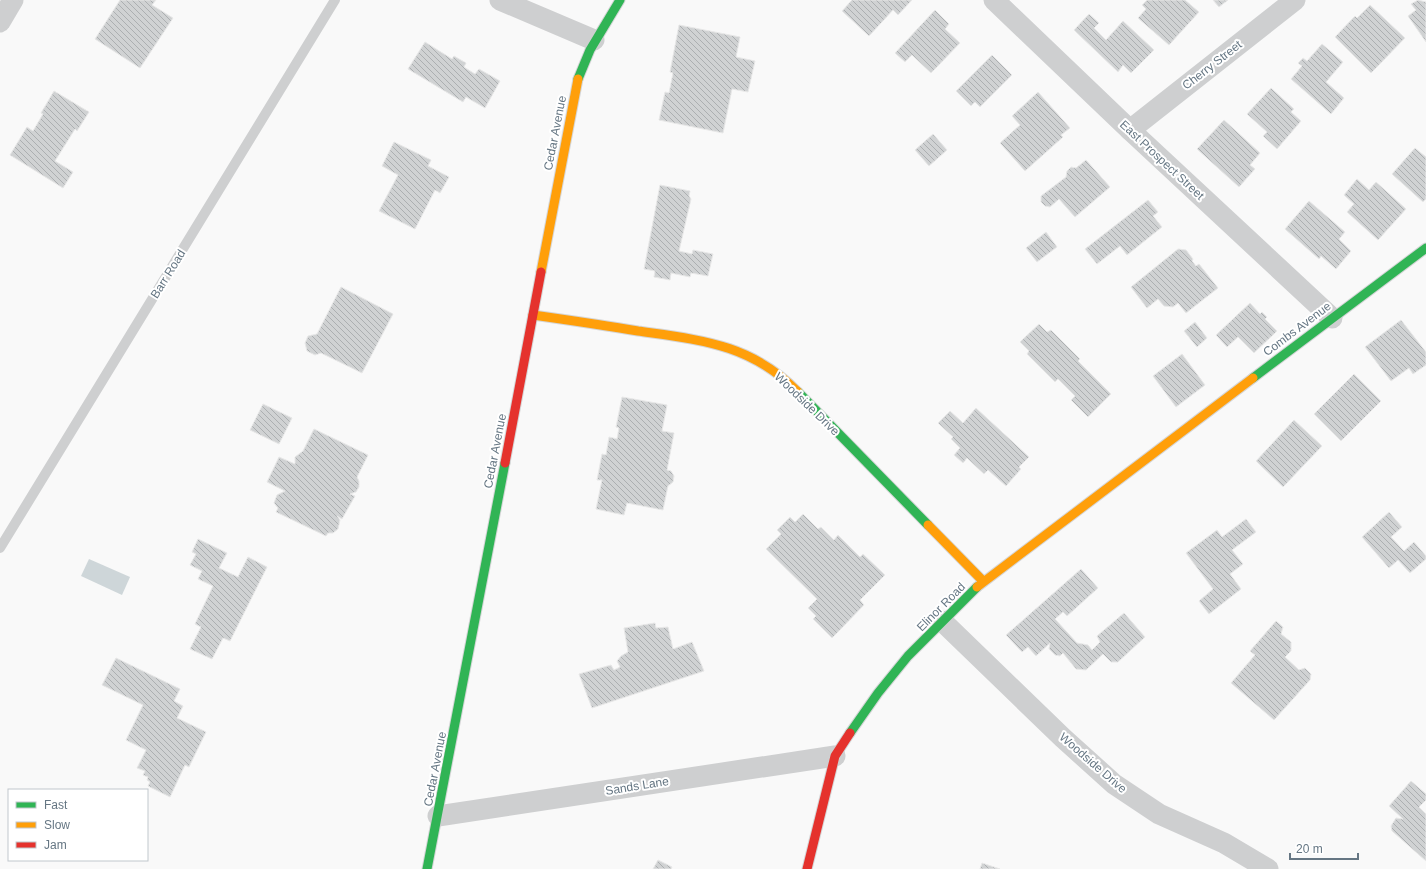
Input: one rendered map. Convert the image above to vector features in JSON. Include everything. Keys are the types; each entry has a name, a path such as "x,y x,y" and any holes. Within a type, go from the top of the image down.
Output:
{"street":[{"path":"0,22 14,0"},
{"path":"500,0 594,40"},
{"name":"Cedar Avenue","path":"427,869 577,83 583,63 594,40 620,0"},
{"name":"East Prospect Street","path":"994,0 1130,130 1332,318"},
{"name":"Cherry Street","path":"1130,130 1295,0"},
{"name":"Combs Avenue","path":"1183,430 1426,248"},
{"name":"Woodside Drive","path":"533,315 700,340 731,348 760,362 786,380 983,581"},
{"name":"Elinor Road","path":"807,869 835,756 878,694 908,656 942,621 963,603 983,581 1183,430"},
{"name":"Woodside Drive","path":"942,621 1063,738 1114,784 1158,814 1224,843 1268,869"},
{"name":"Sands Lane","path":"438,816 835,756"}],"lane":[{"name":"Barr Road","path":"0,548 335,0"}],"shaded area":[{"path":"89,559 130,577 122,595 81,576"}],"building":[{"path":"120,0 156,0 152,5 173,18 140,68 95,39"},
{"path":"852,0 912,0 898,15 893,10 869,36 842,11"},
{"path":"1147,0 1185,0 1199,12 1169,45 1138,18 1146,9 1142,5"},
{"path":"1213,0 1228,0 1219,7"},
{"path":"1418,0 1426,2 1426,42 1408,16 1416,10 1411,4"},
{"path":"1370,5 1405,38 1371,73 1335,37 1355,16 1357,18"},
{"path":"935,10 949,24 945,29 960,43 931,73 912,55 905,62 895,53"},
{"path":"1089,14 1099,23 1094,28 1106,40 1123,21 1154,50 1131,73 1123,65 1118,72 1074,30"},
{"path":"679,25 740,37 736,57 755,61 748,92 732,89 723,133 659,120 665,92 669,93 673,73 670,72"},
{"path":"425,42 452,59 454,56 466,63 464,67 475,74 479,69 500,81 485,108 466,97 463,102 408,69"},
{"path":"1322,44 1343,62 1326,82 1344,98 1331,114 1291,79 1302,66 1298,63 1303,58 1307,61"},
{"path":"992,55 1012,75 980,107 975,102 971,106 956,91"},
{"path":"1271,88 1294,109 1291,112 1301,121 1277,149 1263,136 1267,132 1247,114"},
{"path":"54,91 89,112 77,131 75,129 55,161 73,172 63,188 10,155 27,127 33,131 43,114 41,113"},
{"path":"1038,92 1070,128 1061,135 1063,137 1025,171 1000,143 1020,125 1012,116"},
{"path":"1224,120 1260,153 1250,165 1255,169 1239,187 1197,149"},
{"path":"933,134 947,150 929,166 915,150"},
{"path":"394,142 431,160 428,166 449,177 440,193 435,190 415,229 379,211 398,175 382,166"},
{"path":"1415,148 1426,157 1426,199 1423,202 1392,174"},
{"path":"1086,160 1110,187 1075,217 1059,199 1050,207 1045,206 1041,202 1041,196 1066,177 1067,171 1071,167 1076,168"},
{"path":"1357,179 1369,190 1376,182 1406,209 1378,240 1347,212 1354,204 1344,195"},
{"path":"660,185 690,191 689,196 691,199 679,251 692,254 693,250 713,254 708,276 691,273 690,277 671,273 670,280 654,277 655,271 644,269"},
{"path":"1148,200 1158,212 1153,216 1162,227 1127,255 1120,246 1097,264 1085,249"},
{"path":"1309,201 1345,232 1339,239 1351,251 1336,269 1321,256 1319,259 1285,229"},
{"path":"1046,232 1057,247 1037,262 1026,248"},
{"path":"1178,249 1186,250 1196,266 1199,264 1218,288 1186,313 1178,303 1173,307 1164,306 1158,299 1147,308 1131,287"},
{"path":"341,287 393,314 362,373 321,353 315,355 307,351 305,343 308,336 317,334"},
{"path":"1250,303 1260,314 1262,312 1267,317 1265,319 1277,331 1254,353 1238,337 1227,347 1216,335"},
{"path":"1401,320 1426,352 1426,365 1413,374 1409,368 1391,381 1365,347"},
{"path":"1195,322 1207,338 1197,347 1184,331"},
{"path":"1039,324 1047,332 1051,330 1080,359 1078,361 1111,394 1088,417 1071,400 1075,396 1058,379 1055,382 1027,354 1029,351 1020,342"},
{"path":"1182,354 1205,385 1176,407 1153,376"},
{"path":"1354,374 1381,401 1341,441 1314,414"},
{"path":"622,397 667,405 662,431 674,433 667,470 671,471 674,476 673,482 668,486 663,510 627,503 624,515 596,509 602,480 597,480 602,454 606,455 609,437 617,439 619,428 616,427"},
{"path":"263,404 292,418 279,444 250,430"},
{"path":"976,408 1029,457 1019,467 1021,469 1006,486 988,470 984,474 967,458 963,463 954,455 960,448 951,439 953,437 938,423 950,411 963,423"},
{"path":"1294,420 1322,446 1283,487 1256,461"},
{"path":"314,429 368,455 357,477 359,487 356,492 350,494 355,496 342,519 337,516 340,520 338,529 333,533 328,533 326,536 276,512 278,508 274,503 277,495 285,491 267,482 279,457 295,464 295,457 303,451"},
{"path":"1389,512 1402,527 1391,537 1404,551 1414,542 1426,556 1426,559 1410,573 1398,560 1389,568 1362,537"},
{"path":"803,514 818,529 821,527 834,540 838,535 860,557 863,554 885,575 860,600 864,605 832,638 813,619 816,616 808,608 817,599 766,549 781,534 777,530 790,517 795,522"},
{"path":"1246,519 1256,532 1232,550 1243,564 1230,574 1241,589 1209,614 1199,601 1213,589 1186,553 1217,530 1222,537"},
{"path":"198,539 227,553 219,568 238,577 248,557 267,567 230,641 223,638 212,659 190,649 201,627 195,624 213,586 198,579 202,571 190,565 196,554 192,552"},
{"path":"1081,569 1098,588 1067,616 1063,612 1055,619 1077,643 1088,645 1092,650 1100,642 1097,636 1124,613 1145,637 1118,662 1111,662 1103,654 1086,670 1076,669 1063,653 1060,656 1055,655 1049,649 1050,643 1036,656 1028,647 1022,652 1006,635"},
{"path":"1276,621 1283,627 1281,634 1291,642 1291,651 1285,657 1299,670 1305,668 1311,674 1310,680 1274,720 1231,683 1255,655 1250,651"},
{"path":"655,623 656,628 668,627 673,649 692,642 704,671 592,708 579,674 611,665 614,670 620,667 617,661 621,656 628,652 624,628"},
{"path":"116,658 180,689 174,701 183,706 177,718 206,732 189,767 185,765 170,797 148,786 150,782 147,780 148,777 143,775 145,771 137,768 146,750 126,740 143,705 102,685"},
{"path":"1411,781 1426,794 1426,800 1419,807 1426,814 1426,861 1392,831 1391,826 1396,818 1403,819 1389,806"},
{"path":"658,860 672,867 671,869 653,869"},
{"path":"982,863 1000,869 980,869"}],"traffic: fast":[{"path":"578,79 590,50 620,0"},
{"path":"1253,378 1426,248"},
{"path":"798,392 928,525"},
{"path":"427,869 505,463"},
{"path":"850,733 878,693 908,656 977,587"}],"traffic: slow":[{"path":"541,272 578,79"},
{"path":"533,315 683,338 724,347 762,363 798,392"},
{"path":"977,587 1253,378"},
{"path":"928,525 983,581"}],"traffic: jam":[{"path":"505,463 541,272"},
{"path":"807,869 835,756 850,733"}]}
